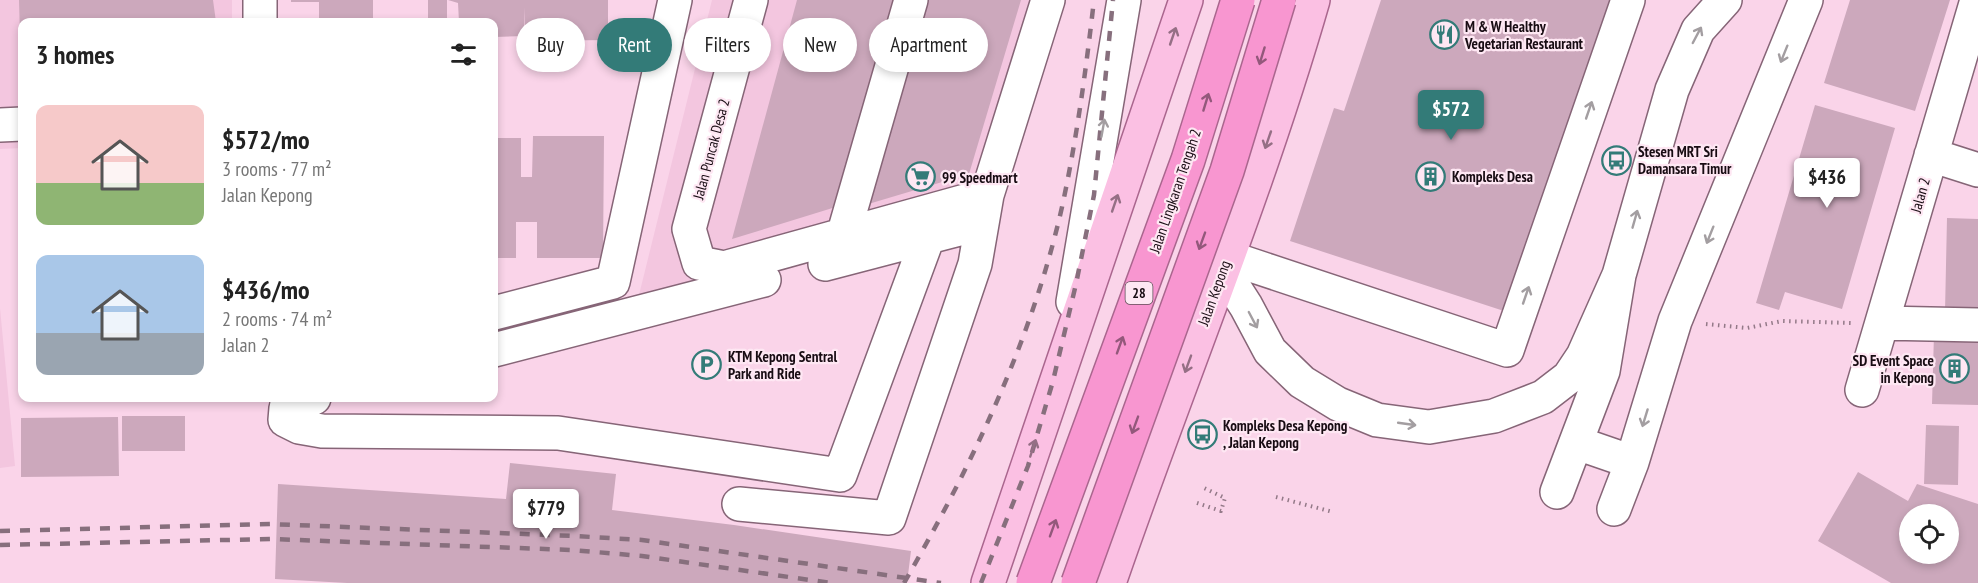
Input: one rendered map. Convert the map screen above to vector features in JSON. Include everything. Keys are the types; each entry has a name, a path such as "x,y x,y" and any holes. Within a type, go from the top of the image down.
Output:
{"highway":[{"name":"Jalan Lingkaran Tengah 2","path":"1033,583 1188,160 1238,0"},
{"path":"1078,583 1227,171 1279,0"}],"main road":[{"path":"988,583 1186,0"},
{"name":"Jalan Kepong","path":"1109,583 1225,263 1294,65 1313,0"},
{"path":"1294,65 1324,0"}],"street":[{"path":"260,0 260,18"},
{"path":"498,312 613,282 675,0"},
{"name":"Jalan Puncak Desa 2","path":"751,0 689,230 699,263 724,268 843,236"},
{"path":"843,236 911,0"},
{"path":"739,504 889,518 975,264 987,195 1048,0"},
{"path":"1066,351 1124,0"},
{"path":"1225,263 1507,350 1628,0"},
{"path":"1557,492 1603,371 1619,275 1672,90 1698,30 1725,0"},
{"path":"1614,509 1632,462 1675,321 1806,0"},
{"name":"Jalan 2","path":"1862,390 1977,0"},
{"path":"0,125 18,124"},
{"path":"1931,155 1978,170"},
{"path":"843,236 987,195"},
{"path":"498,349 959,228 987,195"},
{"path":"303,402 286,408 285,420 299,427 322,431 558,433 840,475 928,237"},
{"path":"1225,263 1270,351 1302,382 1338,404 1377,420 1429,427 1494,416 1543,398 1569,377 1583,356 1619,275"},
{"path":"1882,323 1978,325"},
{"path":"1577,443 1632,462"}],"path":[{"path":"1675,321 1747,328 1782,321 1882,323"},
{"path":"1197,503 1221,511 1225,498 1204,488"},
{"path":"1276,497 1333,512"}],"shaded area":[{"path":"0,0 232,0 232,18 18,18 18,148 0,149"},
{"path":"712,0 1057,0 996,206 926,219 639,295 694,72 771,72 771,18 708,18"},
{"path":"0,308 15,466 0,468"}],"building":[{"path":"19,0 213,0 215,18 20,18"},
{"path":"291,0 373,0 373,18 319,18 319,2 291,2"},
{"path":"428,0 447,0 447,18 428,18"},
{"path":"448,0 608,0 608,18 597,18 597,40 585,40 585,18 525,18 525,7 525,18 516,18 516,36 498,37 498,18 459,18 458,3"},
{"path":"797,0 900,0 895,18 869,18 869,72 879,72 839,206 732,239 783,51 783,72 857,72 857,18 792,18"},
{"path":"921,0 1021,0 969,174 865,205 901,72 988,72 988,18 916,18"},
{"name":"Kompleks Desa","path":"1381,0 1610,0 1507,312 1290,241 1334,108 1344,111"},
{"path":"1850,0 1950,0 1915,111 1824,83"},
{"path":"1815,105 1895,128 1842,309 1785,292 1779,310 1756,303"},
{"path":"533,136 604,136 603,258 537,258 537,222 516,222 516,258 498,258 498,138 521,138 521,177 532,177"},
{"path":"1947,218 1978,219 1978,313 1945,312"},
{"name":"SD Event Space in Kepong","path":"1934,334 1978,335 1978,405 1932,404"},
{"path":"122,416 185,416 185,451 122,451"},
{"path":"118,417 119,476 21,477 21,418"},
{"path":"1926,425 1959,426 1958,485 1924,484"},
{"path":"510,463 616,474 612,510 911,551 907,583 347,583 275,579 278,484 506,499"},
{"path":"1858,472 1908,501 1917,484 1978,504 1978,583 1891,583 1818,541"}],"railway":[{"path":"904,583 976,447 1017,353 1034,305 1062,207 1081,104 1094,0"},
{"path":"981,583 1028,466 1053,381 1076,284 1094,195 1113,0"},
{"path":"0,531 270,524 575,536 642,540 941,583"},
{"path":"0,545 270,539 572,550 642,556 831,583"}],"place":[{"name":"M & W Healthy Vegetarian Restaurant","path":"1444,35"},
{"name":"Stesen MRT Sri Damansara Timur","path":"1617,160"},
{"name":"Kompleks Desa","path":"1431,176"},
{"name":"99 Speedmart","path":"921,177"},
{"name":"KTM Kepong Sentral Park and Ride","path":"707,365"},
{"name":"SD Event Space in Kepong","path":"1955,369"},
{"name":"Kompleks Desa Kepong , Jalan Kepong","path":"1202,434"}]}
